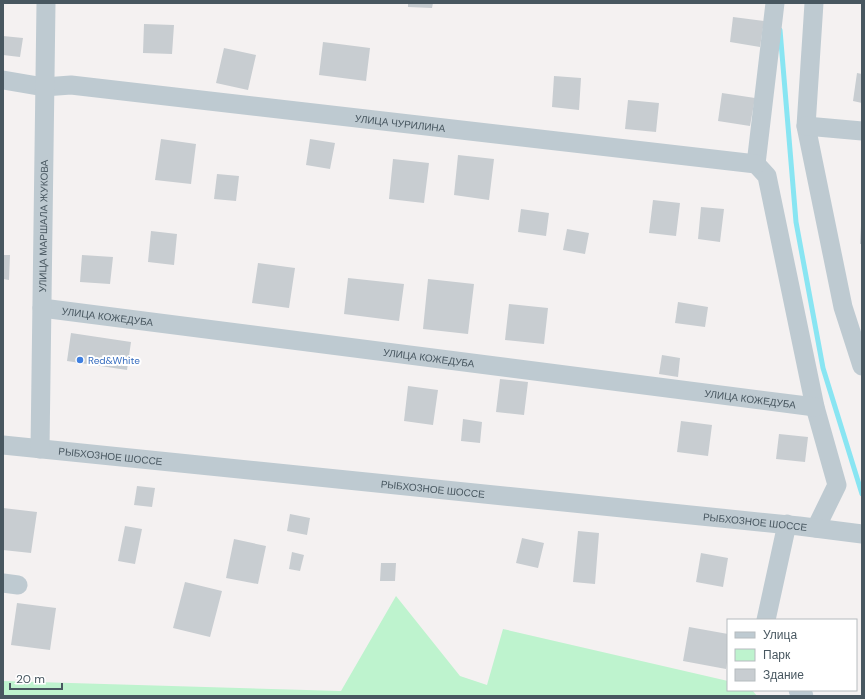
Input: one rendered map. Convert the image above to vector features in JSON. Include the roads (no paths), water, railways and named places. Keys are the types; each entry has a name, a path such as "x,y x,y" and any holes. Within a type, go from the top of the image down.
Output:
{"street":[{"name":"УЛИЦА МАРШАЛА ЖУКОВА","path":"40,449 46,3"},
{"path":"775,3 756,164 767,176 815,407 836,485 816,528"},
{"path":"814,3 806,126 843,307 862,366"},
{"name":"УЛИЦА ЧУРИЛИНА","path":"3,80 44,87 71,85 756,164"},
{"path":"806,126 862,131"},
{"name":"УЛИЦА КОЖЕДУБА","path":"42,308 815,407"},
{"name":"РЫБХОЗНОЕ ШОССЕ","path":"3,445 787,524 862,534"},
{"path":"766,619 787,524"}],"waterway":[{"path":"780,30 796,222 823,368 862,494"}],"place":[{"name":"Red&White","path":"80,360"}]}
